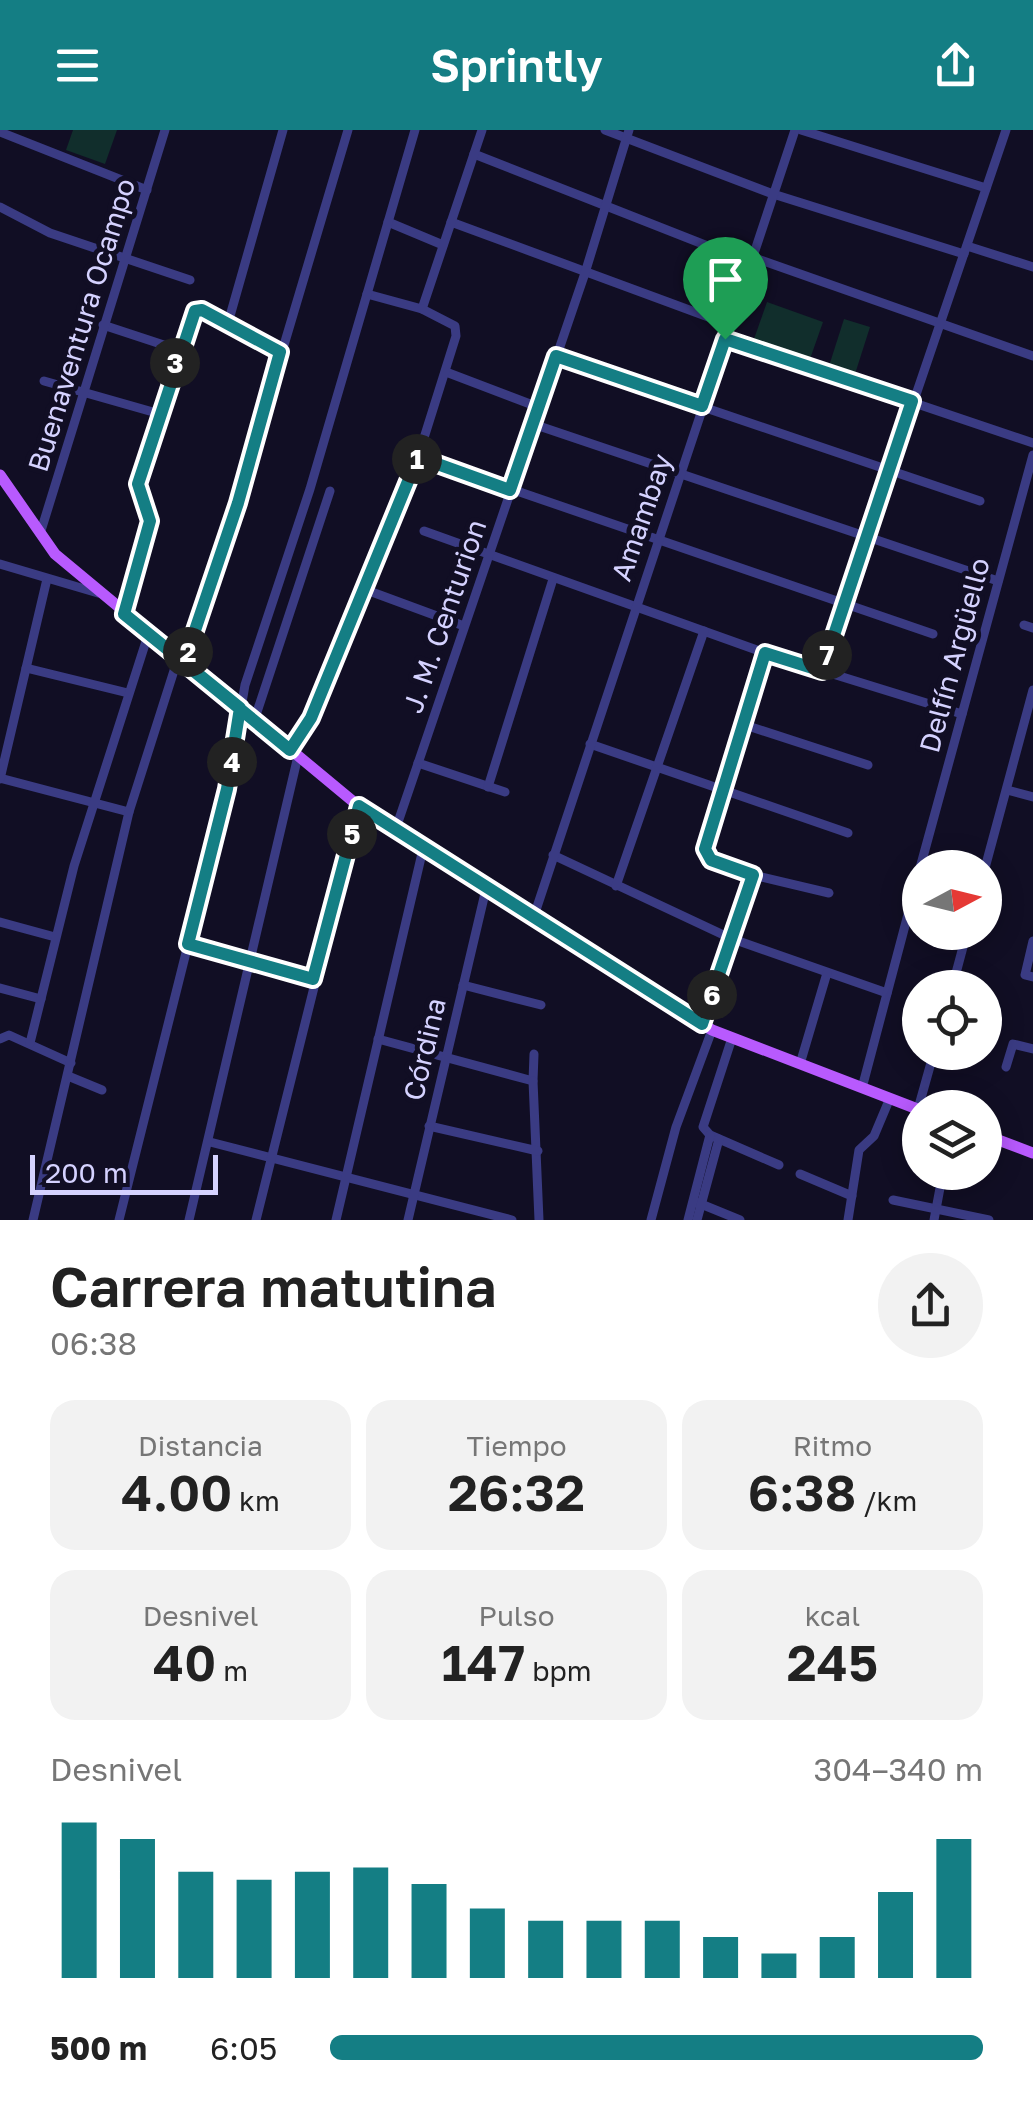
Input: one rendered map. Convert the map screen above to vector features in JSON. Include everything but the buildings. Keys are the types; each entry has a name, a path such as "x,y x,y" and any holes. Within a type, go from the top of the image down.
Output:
{"main road":[{"path":"0,474 40,534 81,583 99,593 359,806 707,1027 902,1103"},
{"path":"1002,1141 1033,1153"}],"street":[{"name":"Buenaventura Ocampo","path":"40,534 165,130"},
{"path":"228,323 283,130"},
{"path":"33,1220 129,812 238,503 348,130"},
{"path":"120,1220 227,789 240,708 415,130"},
{"path":"422,309 482,130"},
{"path":"605,130 627,134 773,194 1033,267"},
{"path":"798,130 986,188"},
{"name":"Amambay","path":"533,919 634,607 798,130"},
{"path":"822,671 1006,130"},
{"path":"0,132 147,190"},
{"name":"J. M. Centurion","path":"395,831 585,273 627,134"},
{"path":"474,154 752,260 1033,356"},
{"path":"0,207 50,233 190,280"},
{"path":"388,222 443,245"},
{"path":"451,222 730,325"},
{"path":"189,1220 210,1142 294,753 418,457 446,372 455,326 422,309 367,294"},
{"path":"124,614 150,521 138,484 195,311 202,310 280,352"},
{"path":"102,325 179,350"},
{"path":"725,339 1033,443"},
{"path":"556,356 980,501"},
{"path":"446,372 538,408"},
{"path":"44,382 160,414"},
{"path":"534,424 998,581"},
{"name":"Delfín Argüello","path":"925,850 1033,455"},
{"path":"418,457 934,634"},
{"path":"254,721 330,492"},
{"path":"424,531 765,653 962,714"},
{"path":"0,564 47,579 81,583"},
{"path":"488,787 553,578"},
{"path":"47,579 0,779 129,812"},
{"path":"361,588 464,626"},
{"path":"616,886 704,631"},
{"path":"30,1043 55,937 148,634"},
{"path":"765,653 721,790 706,854 753,875 829,893"},
{"path":"26,668 128,694"},
{"path":"990,850 1033,690"},
{"path":"742,724 868,765"},
{"path":"590,744 848,833"},
{"path":"418,764 505,792"},
{"path":"1006,790 1033,797"},
{"path":"256,1220 359,806"},
{"path":"336,1220 423,849"},
{"path":"554,855 730,938 887,994"},
{"path":"650,1220 730,938 753,875"},
{"name":"Córdina","path":"408,1220 486,889"},
{"path":"0,922 55,937"},
{"name":"Delfín Argüello","path":"862,1088 902,937"},
{"path":"1033,941 1025,975 1033,977"},
{"path":"188,944 313,979"},
{"path":"800,1064 827,973"},
{"path":"463,985 541,1005"},
{"path":"0,988 42,999"},
{"path":"0,1039 9,1035 71,1063"},
{"path":"378,1038 533,1081"},
{"path":"688,1220 697,1202 714,1137 704,1116 732,1038"},
{"path":"1006,1066 1013,1044 1033,1049"},
{"path":"534,1054 539,1220"},
{"path":"68,1076 102,1090"},
{"path":"848,1220 859,1150 874,1136 890,1098"},
{"path":"429,1126 538,1152"},
{"path":"714,1137 779,1165"},
{"path":"210,1142 413,1198 512,1220"},
{"path":"800,1174 852,1196"},
{"path":"935,1215 940,1190"},
{"path":"893,1200 935,1215 989,1220"},
{"path":"697,1202 697,1220"},
{"path":"697,1202 740,1220"}],"green space":[{"path":"73,130 117,130 105,164 66,150"},
{"path":"767,302 823,322 810,359 754,339"},
{"path":"844,319 870,327 855,374 829,366"}],"route":[{"path":"725,339 702,406 556,356 510,490 418,457 361,588 311,718 290,750 184,663 210,592 238,503 280,352 202,310 195,311 138,484 150,521 124,614 240,708 227,789 188,944 313,979 359,806 702,1024 753,875 711,860 705,849 765,653 822,671 912,401 725,339"}]}
